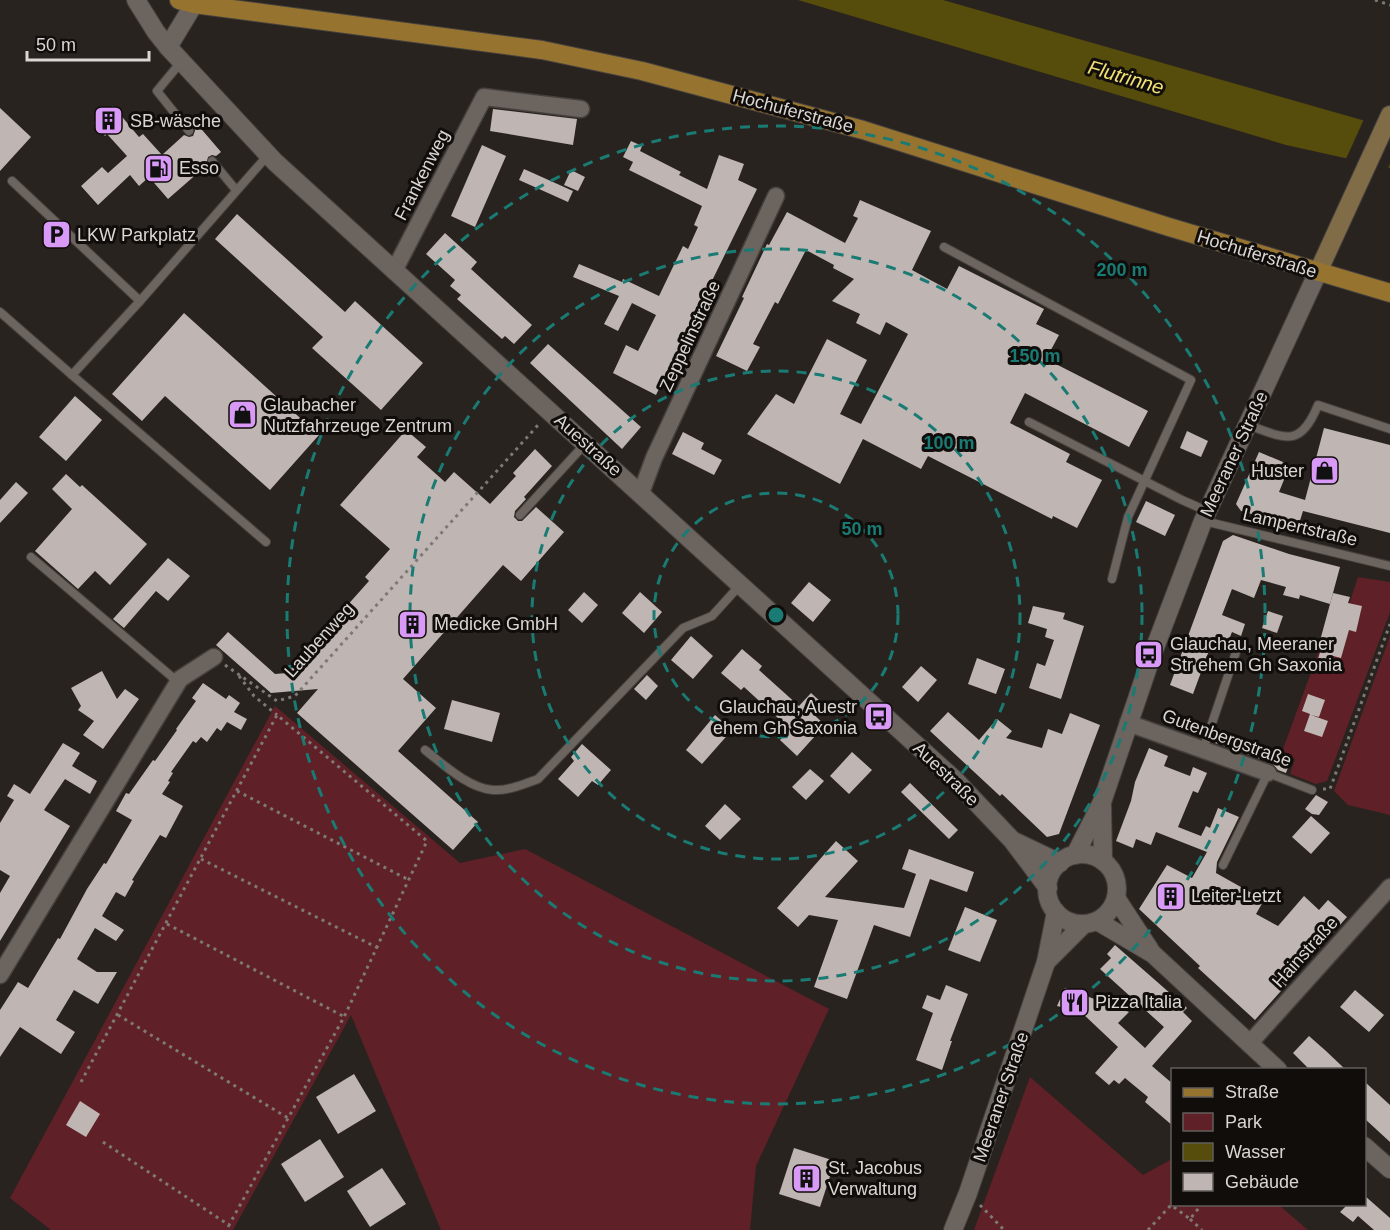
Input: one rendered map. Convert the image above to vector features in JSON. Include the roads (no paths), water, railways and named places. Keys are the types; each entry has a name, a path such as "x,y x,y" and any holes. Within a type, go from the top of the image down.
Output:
{"main road":[{"name":"Hochuferstraße","path":"187,2 542,50 642,70 863,130 1169,227 1390,292"},
{"name":"Meeraner Straße","path":"1318,272 1390,115"}],"street":[{"name":"Auestraße","path":"136,0 168,47 268,154 955,780 1012,840 1047,888"},
{"path":"168,47 187,2"},
{"name":"Frankenweg","path":"394,271 484,97 581,108"},
{"name":"Zeppelinstraße","path":"640,493 659,447 776,196"},
{"name":"Meeraner Straße","path":"1067,859 1102,802 1128,723 1205,516 1318,272"},
{"path":"0,975 178,682 214,657"},
{"name":"Gutenbergstraße","path":"1128,723 1268,773"},
{"name":"Meeraner Straße","path":"1102,802 1103,861"},
{"name":"Auestraße","path":"1012,840 1067,859"},
{"path":"1091,923 1113,908 1116,898 1116,880 1109,866 1103,861 1085,855 1067,859 1049,878 1047,888 1056,912 1074,923 1091,923 1153,954"},
{"name":"Hainstraße","path":"1249,1044 1390,887"},
{"path":"1116,898 1153,954 1276,1068"},
{"name":"Meeraner Straße","path":"953,1230 968,1193 1046,962 1056,912"},
{"name":"Meeraner Straße","path":"1046,962 1091,923"},
{"path":"1366,1147 1390,1169"}],"lane":[{"path":"181,62 158,91 189,131"},
{"path":"72,375 268,154"},
{"path":"212,161 236,190"},
{"path":"12,181 140,301"},
{"path":"944,247 1191,380 1143,480 1128,517 1112,579"},
{"path":"0,312 266,542"},
{"path":"1248,425 1282,437 1299,434 1311,424 1318,405 1390,429"},
{"name":"Lampertstraße","path":"1029,422 1143,480 1205,516 1390,566"},
{"path":"519,515 586,444"},
{"path":"31,557 178,682"},
{"path":"424,750 464,780 492,790 518,786 538,779 683,628 712,616 741,584"},
{"path":"1203,751 1236,652"},
{"path":"1223,865 1268,773"},
{"name":"Gutenbergstraße","path":"1268,773 1312,790"}],"water":[{"name":"Flutrinne","path":"798,0 943,0 1390,128 1390,168 1286,145"}],"place":[{"name":"SB-wäsche","path":"109,121"},
{"name":"Esso","path":"158,168"},
{"name":"LKW Parkplatz","path":"56,235"},
{"name":"Glaubacher Nutzfahrzeuge Zentrum","path":"242,415"},
{"name":"Huster","path":"1325,471"},
{"name":"Medicke GmbH","path":"413,624"},
{"name":"Glauchau, Meeraner Str ehem Gh Saxonia","path":"1149,654"},
{"name":"Glauchau, Auestr ehem Gh Saxonia","path":"878,717"},
{"name":"Leiter-Letzt","path":"1170,896"},
{"name":"Pizza Italia","path":"1074,1002"},
{"name":"St. Jacobus Verwaltung","path":"807,1178"}]}
